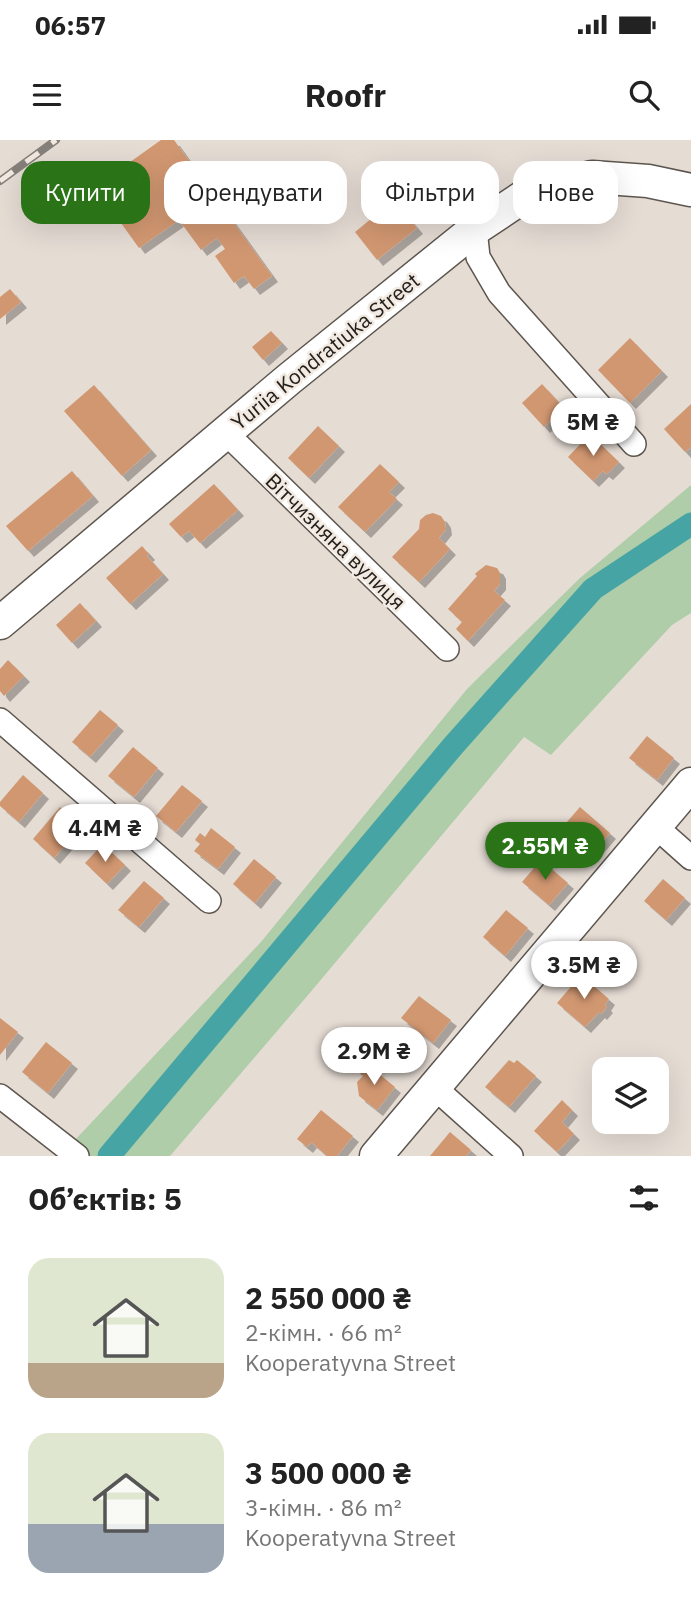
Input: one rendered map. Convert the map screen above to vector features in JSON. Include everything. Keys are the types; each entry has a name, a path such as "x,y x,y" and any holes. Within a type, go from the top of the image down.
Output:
{"street":[{"name":"Yuriia Kondratiuka Street","path":"0,623 225,432 475,229 526,195 592,177 648,181 691,190"},
{"path":"475,229 478,257 499,293 634,444"},
{"name":"Вітчизняна вулиця","path":"225,432 447,649"},
{"path":"0,719 209,901"},
{"path":"376,1156 691,784"},
{"path":"655,825 691,858"},
{"path":"434,1087 511,1156"},
{"path":"0,1096 77,1156"}],"green space":[{"path":"691,485 691,613 672,625 551,755 524,737 170,1156 60,1156 261,942 467,689 580,578"}],"building":[{"path":"161,140 174,140 189,161 164,161 164,224 173,224 139,248 122,224 150,224 150,161 132,161"},
{"path":"182,224 235,224 272,276 254,289 244,276 234,283 215,256 225,249 217,238 201,250"},
{"path":"365,224 414,224 417,228 377,260 355,232"},
{"path":"10,289 21,302 0,319 0,297"},
{"path":"271,331 282,343 263,360 252,347"},
{"path":"630,338 662,371 630,403 598,370"},
{"path":"542,384 564,408 544,427 522,403"},
{"path":"94,385 151,450 122,476 64,411"},
{"path":"691,404 691,447 685,452 664,429"},
{"path":"318,426 339,446 309,478 288,458"},
{"path":"590,434 619,462 607,474 603,471 593,481 568,457"},
{"path":"380,464 399,482 389,492 397,499 365,532 338,507"},
{"path":"72,471 93,496 28,551 6,526"},
{"path":"214,484 238,510 200,543 189,531 181,537 169,524"},
{"path":"433,513 441,516 445,522 446,529 439,538 450,549 419,582 392,557 419,529 420,520"},
{"path":"142,546 163,574 130,604 106,578"},
{"path":"486,565 497,568 500,573 500,584 494,591 505,600 468,641 456,629 462,622 448,609 477,576 475,574"},
{"path":"80,603 96,621 72,643 56,625"},
{"path":"8,660 24,676 4,696 0,691 0,669"},
{"path":"100,710 118,725 90,757 72,742"},
{"path":"647,736 674,758 657,780 629,758"},
{"path":"133,747 158,768 134,797 108,776"},
{"path":"23,775 43,793 19,822 0,806 0,802"},
{"path":"182,785 202,801 176,832 156,816"},
{"path":"60,807 82,826 54,858 33,839"},
{"path":"580,807 610,833 590,856 560,830"},
{"path":"211,828 235,847 218,869 194,851 200,844 195,840 200,833 205,837"},
{"path":"103,844 125,865 107,884 85,863"},
{"path":"254,859 276,877 255,903 233,884"},
{"path":"541,860 568,883 549,905 522,882"},
{"path":"663,879 685,898 666,920 644,901"},
{"path":"144,881 164,898 139,927 118,910"},
{"path":"506,910 528,928 505,956 483,937"},
{"path":"581,975 609,999 601,1014 599,1012 585,1027 557,1003"},
{"path":"419,996 451,1020 433,1043 401,1018"},
{"path":"0,1018 18,1032 0,1055"},
{"path":"46,1042 72,1063 48,1093 22,1072"},
{"path":"509,1060 514,1063 517,1060 536,1076 509,1107 485,1087"},
{"path":"367,1064 395,1087 377,1110 359,1096 357,1082 363,1076 360,1074"},
{"path":"562,1100 572,1110 562,1122 574,1134 557,1152 534,1131"},
{"path":"321,1110 353,1136 337,1156 327,1156 311,1142 307,1147 297,1139"},
{"path":"450,1132 471,1150 466,1156 430,1156"}],"waterway":[{"path":"109,1156 453,746 593,589 691,524"}],"railway":[{"path":"0,181 56,140"}]}
